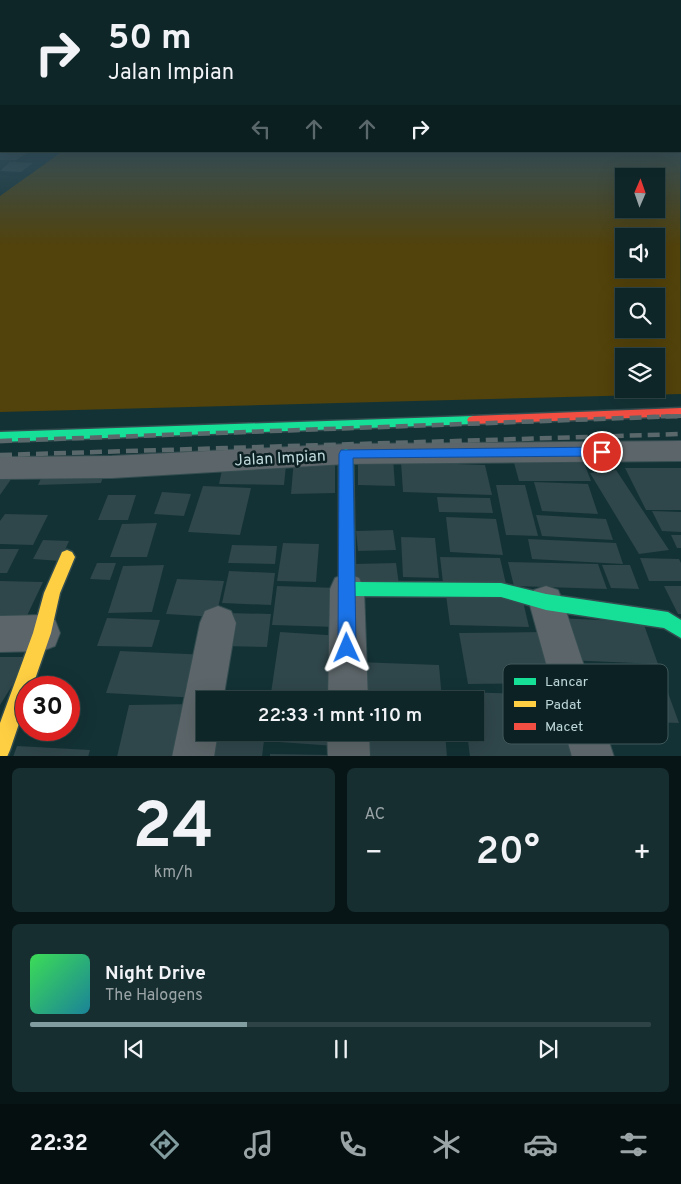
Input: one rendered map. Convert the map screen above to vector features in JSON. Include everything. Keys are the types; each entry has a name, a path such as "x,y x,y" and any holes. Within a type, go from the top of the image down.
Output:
{"street":[{"path":"0,437 681,412"},
{"name":"Jalan Impian","path":"0,468 112,467 346,454 681,451"},
{"path":"346,454 348,691"},
{"path":"0,750 42,633 52,593 67,556"},
{"path":"347,589 501,590 546,602 668,620 681,630"},
{"path":"546,602 565,664"},
{"path":"194,756 218,623"},
{"path":"0,634 42,633"},
{"path":"348,741 349,756"},
{"path":"589,744 593,756"}],"shaded area":[{"path":"28,176 615,176 615,218 665,218 665,176 680,176 681,394 665,394 665,348 615,348 615,396 0,412 0,196"}],"building":[{"path":"358,457 393,458 395,486 358,485"},
{"path":"294,459 335,459 335,493 291,494"},
{"path":"513,459 583,460 591,481 519,481"},
{"path":"401,462 485,465 492,495 403,492"},
{"path":"223,465 286,465 284,485 219,484"},
{"path":"625,468 681,468 681,510 646,510"},
{"path":"616,470 669,550 639,554 590,473"},
{"path":"105,471 101,483 38,485 43,474"},
{"path":"0,477 12,478 0,495"},
{"path":"534,482 588,484 598,514 542,511"},
{"path":"496,485 525,485 538,536 506,535"},
{"path":"203,486 251,488 240,535 188,532"},
{"path":"162,492 191,494 184,516 154,514"},
{"path":"108,495 136,495 128,520 98,520"},
{"path":"437,497 490,498 493,513 439,512"},
{"path":"652,511 681,512 681,532 662,531"},
{"path":"5,514 48,515 33,545 0,544 0,521"},
{"path":"536,515 606,519 613,540 542,536"},
{"path":"446,517 496,519 503,555 450,552"},
{"path":"157,523 147,557 110,557 122,524"},
{"path":"393,530 396,550 358,551 356,531"},
{"path":"671,535 681,535 681,548 677,548"},
{"path":"401,537 435,538 439,578 403,577"},
{"path":"528,539 616,543 623,564 532,559"},
{"path":"43,540 69,541 60,561 33,559"},
{"path":"283,543 319,544 316,582 277,581"},
{"path":"232,545 277,546 275,564 228,563"},
{"path":"0,549 19,549 7,573 0,573"},
{"path":"440,557 500,558 506,584 443,583"},
{"path":"640,558 679,559 681,563 681,581 649,581"},
{"path":"508,562 598,564 607,589 514,586"},
{"path":"97,563 116,563 110,580 90,579"},
{"path":"396,563 399,585 356,586 354,564"},
{"path":"164,565 152,612 108,613 123,566"},
{"path":"602,565 630,565 639,589 611,588"},
{"path":"229,571 275,573 271,605 222,603"},
{"path":"177,579 224,581 216,617 166,614"},
{"path":"0,581 43,582 24,622 0,621"},
{"path":"277,586 338,588 336,627 272,625"},
{"path":"664,586 681,586 681,614 678,614"},
{"path":"446,595 522,597 529,627 450,625"},
{"path":"227,613 271,614 267,647 221,646"},
{"path":"107,618 160,620 152,647 97,646"},
{"path":"555,618 643,622 658,664 566,660"},
{"path":"280,632 342,636 339,691 271,691"},
{"path":"544,632 553,664 503,664 503,684 468,684 459,633"},
{"path":"120,651 209,655 201,691 196,691 196,698 106,693"},
{"path":"0,657 30,657 18,676 15,676 15,681 0,705"},
{"path":"357,662 439,665 441,691 357,691"},
{"path":"484,693 503,693 503,744 577,744 580,756 470,756 468,741 484,741"},
{"path":"668,693 679,723 668,723"},
{"path":"195,704 186,756 117,756 129,705"},
{"path":"201,741 264,741 262,756 198,756"},
{"path":"265,741 335,741 335,746"},
{"path":"357,741 446,741 447,756 356,756"},
{"path":"17,746 90,750 88,756 13,756"},
{"path":"270,754 331,755 331,756 270,756"}],"railway":[{"path":"0,441 681,416 647,417"},
{"path":"0,455 681,434"}],"traffic: fast":[{"path":"0,437 473,420"},
{"path":"346,454 347,589 501,590 546,602 668,620 681,630"}],"traffic: slow":[{"path":"0,750 42,633 52,593 67,557"}],"traffic: jam":[{"path":"473,420 681,412"}],"route":[{"path":"347,648 346,454 602,452"}]}
